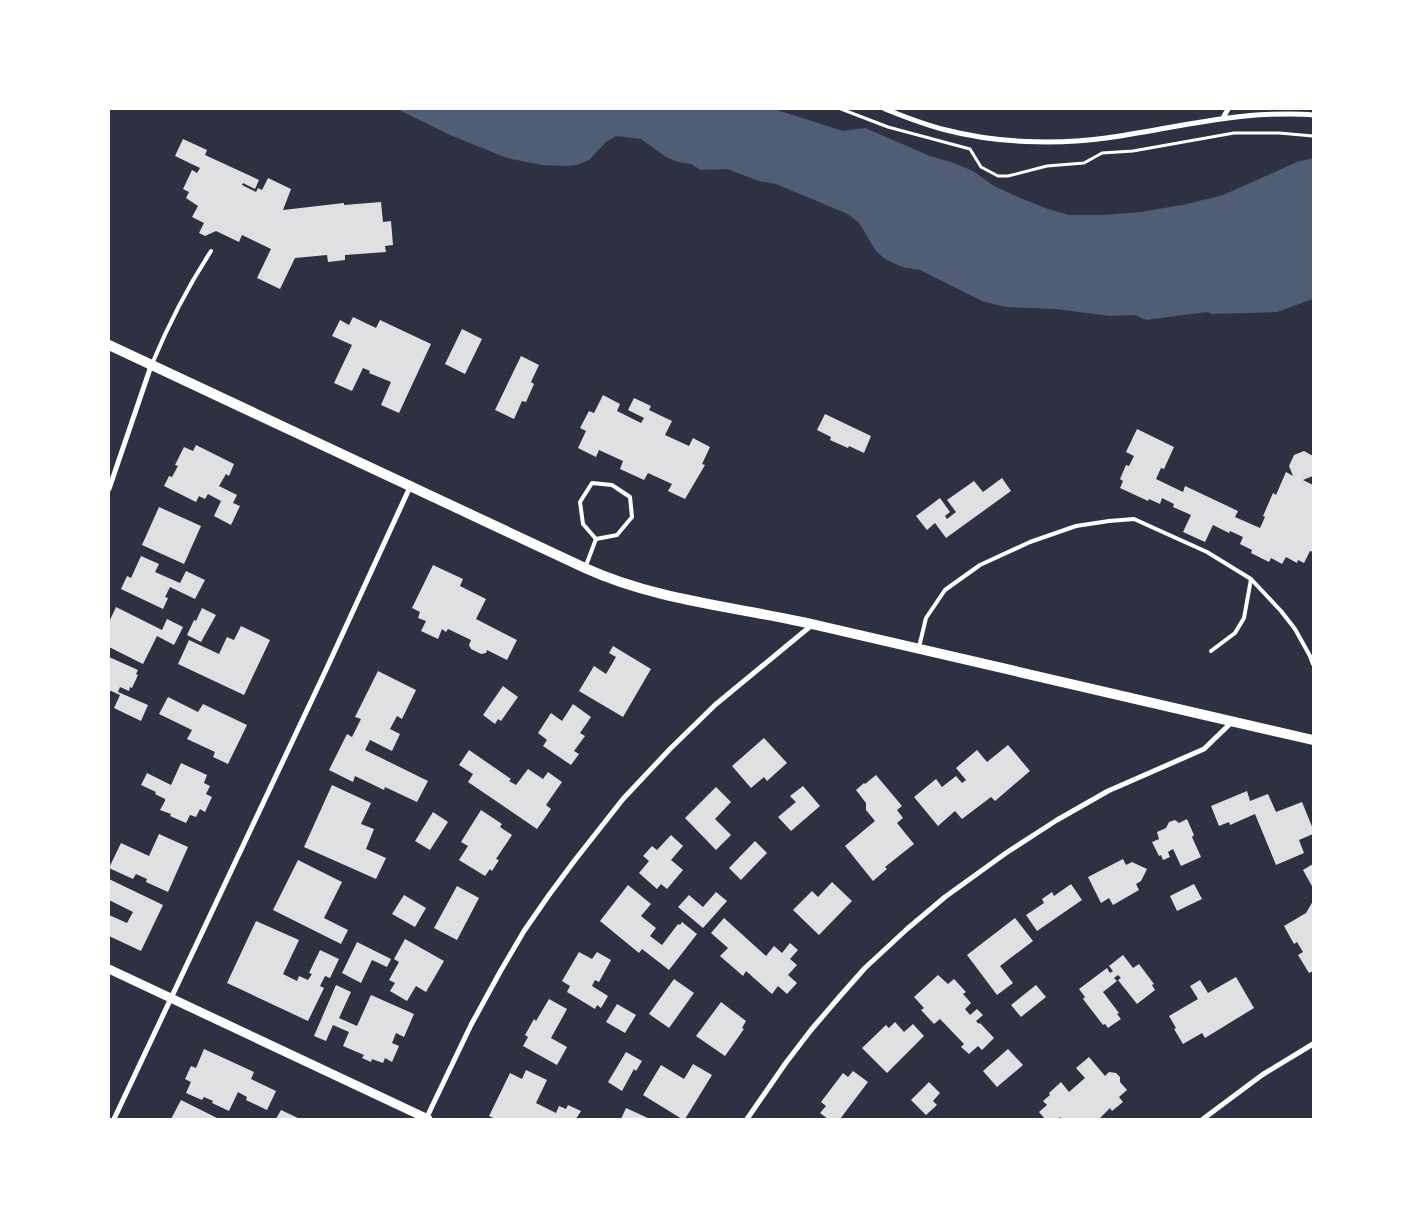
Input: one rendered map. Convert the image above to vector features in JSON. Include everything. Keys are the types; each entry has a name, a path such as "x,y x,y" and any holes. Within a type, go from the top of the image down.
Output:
{"main road":[{"path":"109,345 603,576 646,590 812,624 1313,740"}],"street":[{"path":"885,109 948,131 1018,141 1059,142 1105,138 1223,118 1269,114 1313,115"},
{"path":"1223,118 1228,109"},
{"path":"109,489 151,366"},
{"path":"114,1119 410,487"},
{"path":"109,969 427,1119 471,1025 500,972 524,931 575,860 623,799 670,749 715,705 812,624"},
{"path":"747,1119 784,1064 865,968 945,897 1057,820 1108,791 1204,749 1233,721"},
{"path":"1203,1119 1262,1075 1313,1044"}],"lane":[{"path":"151,366 162,339 188,288 211,251"},
{"path":"592,483 612,485 630,497 632,517 617,535 596,540 583,524 580,502 592,483"},
{"path":"919,649 926,618 945,590 980,565 1030,542 1076,526 1109,520 1134,519 1207,552 1251,579 1295,629 1313,664"},
{"path":"585,568 596,540"},
{"path":"1211,651 1235,632 1244,618 1251,579"}],"water":[{"path":"397,109 774,109 843,131 865,128 930,156 973,171 994,186 1018,197 1069,215 1141,212 1187,204 1223,195 1297,162 1313,158 1313,299 1277,312 1213,314 1207,312 1146,320 1135,315 1109,316 1056,309 1006,307 982,301 920,270 902,267 885,259 876,251 859,223 843,212 776,184 759,181 727,169 701,170 691,164 678,162 666,157 641,139 616,136 606,142 589,160 577,165 542,165 507,158 450,135"}],"building":[{"path":"183,139 207,150 205,155 259,180 255,189 243,183 242,185 256,192 258,188 262,190 268,178 291,189 283,210 344,203 344,205 381,202 383,222 391,221 393,245 385,246 386,252 345,255 345,260 328,262 327,255 295,258 280,289 257,278 271,249 242,235 239,242 216,231 205,236 199,233 204,223 192,217 198,206 186,198 189,192 183,189 192,170 197,173 200,168 175,156"},
{"path":"353,317 376,328 380,320 431,344 399,413 381,405 391,382 369,373 370,371 363,368 352,391 334,383 352,345 332,336 340,320 349,325"},
{"path":"462,329 482,339 465,374 445,364"},
{"path":"521,356 539,365 531,382 534,384 526,402 522,401 514,419 495,410"},
{"path":"603,395 620,404 617,411 641,423 644,418 628,410 634,398 651,406 649,410 672,421 665,435 689,446 693,438 710,447 702,464 705,465 685,499 668,491 672,484 648,473 644,480 620,469 623,461 599,450 596,457 578,448 586,431 580,428 589,411 594,413"},
{"path":"825,414 871,436 864,453 830,440 831,437 817,430"},
{"path":"1137,429 1174,447 1164,469 1161,468 1156,479 1183,492 1185,486 1238,511 1235,517 1260,528 1273,493 1276,495 1286,472 1293,476 1289,466 1294,455 1304,451 1313,456 1313,476 1303,480 1313,485 1313,552 1310,551 1304,563 1298,560 1297,563 1286,557 1282,564 1271,558 1269,562 1251,553 1252,550 1240,544 1243,537 1213,525 1205,542 1183,532 1191,515 1173,507 1174,504 1162,498 1160,504 1149,499 1148,501 1120,488 1123,481 1120,479 1126,465 1129,466 1134,456 1126,452"},
{"path":"196,445 234,464 229,476 226,474 219,486 237,495 233,503 240,506 231,525 214,516 221,501 208,494 205,499 199,496 196,502 164,486 169,476 172,477 178,466 175,465 184,447 193,451"},
{"path":"1002,478 1011,491 946,538 935,523 927,530 916,516 940,498 950,512 945,516 947,519 956,512 947,500 974,481 983,492"},
{"path":"159,507 201,526 184,564 142,545"},
{"path":"141,556 159,564 155,572 180,583 186,571 205,580 195,599 170,587 165,597 168,598 163,609 121,589 127,576 131,578"},
{"path":"433,565 463,579 460,586 486,599 476,619 517,640 507,660 487,650 486,653 481,654 471,649 469,645 471,640 448,629 446,632 442,629 438,639 421,631 426,621 418,618 420,612 412,608"},
{"path":"116,607 162,630 167,619 183,627 174,645 157,636 143,664 109,647 109,622"},
{"path":"202,608 216,615 201,642 187,635"},
{"path":"241,626 270,640 244,695 178,664 189,640 219,654 227,637 234,640"},
{"path":"613,646 651,669 623,717 579,691 594,666 606,674 616,657 609,653"},
{"path":"109,657 138,670 136,674 138,675 132,688 130,687 129,691 120,687 118,692 148,705 141,721 114,708 120,695 109,690"},
{"path":"378,671 416,690 402,719 397,716 390,729 400,734 392,751 370,740 365,750 428,781 417,802 385,787 384,790 355,776 353,782 329,770 347,734 352,737 361,719 355,717"},
{"path":"503,686 518,697 501,721 498,719 495,724 483,715"},
{"path":"168,697 198,712 203,704 247,725 228,764 213,757 215,752 187,739 192,730 159,714"},
{"path":"573,704 591,717 580,733 585,736 574,751 579,754 571,765 543,746 547,740 538,733 551,713 562,721"},
{"path":"764,738 787,763 767,781 764,777 751,788 732,766"},
{"path":"1008,745 1030,771 995,801 991,797 962,819 955,811 938,826 914,797 936,779 942,787 956,776 962,783 966,780 956,768 977,750 987,762"},
{"path":"469,750 511,779 509,781 516,785 528,769 543,779 548,772 562,782 546,805 551,809 537,829 468,782 473,774 459,765"},
{"path":"181,763 207,775 204,783 210,786 206,794 212,797 205,812 200,809 196,817 190,815 186,823 160,810 165,799 155,794 156,792 141,785 147,773 171,785"},
{"path":"876,775 902,806 897,810 903,818 897,823 914,844 885,867 887,869 873,881 845,846 875,821 866,810 866,803 856,790"},
{"path":"332,785 371,803 361,824 374,829 366,849 386,858 376,879 304,847"},
{"path":"803,786 820,806 791,831 778,817 796,802 790,796"},
{"path":"716,787 731,802 715,819 731,835 716,850 685,818"},
{"path":"1247,791 1250,801 1268,794 1276,812 1302,802 1313,829 1313,834 1299,840 1304,853 1276,865 1255,814 1230,825 1229,822 1219,826 1211,806"},
{"path":"481,810 502,824 500,827 512,835 496,859 499,860 492,871 490,869 485,876 459,860 468,846 461,842"},
{"path":"433,812 448,822 430,850 415,841"},
{"path":"1187,819 1194,835 1192,837 1201,857 1181,866 1173,849 1168,852 1170,857 1163,860 1152,842 1159,839 1157,832 1166,828 1169,822 1175,820 1179,823"},
{"path":"159,834 188,847 168,892 146,882 147,879 136,874 133,879 109,868 121,843 149,856"},
{"path":"671,835 683,846 671,860 683,870 667,889 661,884 657,889 639,873 649,861 643,856 652,846 657,850"},
{"path":"755,841 767,853 741,880 729,868"},
{"path":"1123,859 1126,865 1132,862 1147,869 1141,881 1136,884 1139,890 1113,905 1109,898 1101,903 1088,877"},
{"path":"298,860 342,882 324,918 348,930 341,944 273,910"},
{"path":"1313,864 1313,888 1303,870"},
{"path":"109,879 163,905 141,951 109,936 109,915 127,923 133,912 109,900"},
{"path":"832,882 852,901 819,935 793,910 812,891 818,897"},
{"path":"1071,884 1082,900 1037,931 1026,915 1044,903 1042,899 1052,892 1054,896"},
{"path":"1194,884 1202,899 1177,911 1170,896"},
{"path":"628,885 651,904 641,916 656,928 650,936 662,945 678,924 680,925 682,922 697,934 669,970 642,949 639,953 600,921"},
{"path":"457,886 479,898 457,940 434,928"},
{"path":"716,892 727,901 703,928 678,907 689,895 703,907"},
{"path":"404,895 426,908 415,927 392,914"},
{"path":"1313,901 1313,971 1309,973 1298,955 1303,952 1297,942 1294,944 1284,926 1306,913"},
{"path":"724,918 766,956 774,946 782,953 790,943 798,950 790,959 797,965 788,975 797,983 787,994 778,986 772,994 746,971 743,976 720,956 728,948 711,933"},
{"path":"1015,918 1033,941 1000,966 1013,983 997,995 967,955"},
{"path":"256,921 299,940 283,974 297,981 299,976 308,980 312,974 309,973 320,950 339,959 330,978 325,976 320,986 324,988 308,1021 227,983"},
{"path":"405,939 444,961 426,992 416,986 407,1001 390,991 395,983 389,980 399,962 394,959"},
{"path":"357,942 391,959 387,967 372,960 361,983 342,973"},
{"path":"579,952 592,959 597,952 611,960 599,982 595,980 592,986 608,996 601,1008 597,1005 595,1009 567,992 570,986 562,981"},
{"path":"1123,955 1133,968 1139,964 1154,984 1152,985 1155,990 1137,1004 1118,980 1121,978 1118,975 1114,978 1117,981 1103,992 1119,1013 1117,1014 1121,1019 1108,1028 1105,1024 1103,1025 1083,999 1085,997 1079,989 1107,968 1110,973 1113,971 1109,966"},
{"path":"938,975 948,984 954,979 966,992 963,994 971,1003 965,1009 970,1015 977,1009 983,1015 976,1021 994,1038 982,1050 978,1046 969,1054 961,1047 964,1044 940,1019 934,1024 921,1010 924,1008 914,997"},
{"path":"1236,977 1254,1008 1205,1038 1202,1033 1183,1044 1169,1016 1198,999 1190,986 1200,980 1208,993"},
{"path":"674,979 694,993 669,1028 649,1014"},
{"path":"336,985 351,992 339,1018 357,1026 371,995 414,1014 404,1037 396,1033 392,1043 399,1046 392,1062 385,1058 383,1063 372,1059 371,1062 362,1058 364,1055 343,1046 349,1032 333,1025 326,1041 314,1036"},
{"path":"1036,985 1046,997 1021,1017 1011,1005"},
{"path":"549,999 567,1009 551,1038 567,1047 557,1065 523,1046 528,1037 525,1035"},
{"path":"721,1002 746,1021 742,1028 744,1029 725,1056 696,1036"},
{"path":"617,1004 636,1015 625,1033 606,1022"},
{"path":"895,1022 904,1032 913,1024 924,1036 887,1073 862,1048 886,1025 889,1028"},
{"path":"204,1049 254,1072 251,1079 276,1091 267,1110 246,1100 247,1097 238,1092 229,1111 204,1097 202,1100 186,1093 191,1082 185,1079 191,1066 196,1068"},
{"path":"1008,1049 1023,1065 997,1087 983,1071"},
{"path":"626,1052 642,1061 636,1071 634,1069 622,1091 608,1082"},
{"path":"1089,1057 1105,1076 1109,1072 1116,1073 1120,1077 1120,1082 1127,1090 1119,1097 1123,1102 1112,1111 1110,1108 1101,1119 1062,1119 1060,1117 1058,1119 1045,1119 1039,1112 1047,1105 1043,1101 1061,1082 1069,1092 1085,1078 1076,1068"},
{"path":"693,1064 712,1075 685,1119 643,1095 661,1065 684,1079"},
{"path":"526,1070 547,1080 536,1103 556,1113 559,1106 566,1109 568,1105 581,1111 576,1119 496,1119 489,1116 510,1073 522,1079"},
{"path":"853,1071 868,1082 840,1119 828,1119 820,1113 826,1106 821,1102 843,1073 848,1077"},
{"path":"929,1082 940,1093 933,1101 937,1105 926,1115 911,1100"},
{"path":"181,1100 219,1119 171,1119"},
{"path":"626,1108 650,1119 621,1119"},
{"path":"281,1110 300,1119 276,1119"}]}
